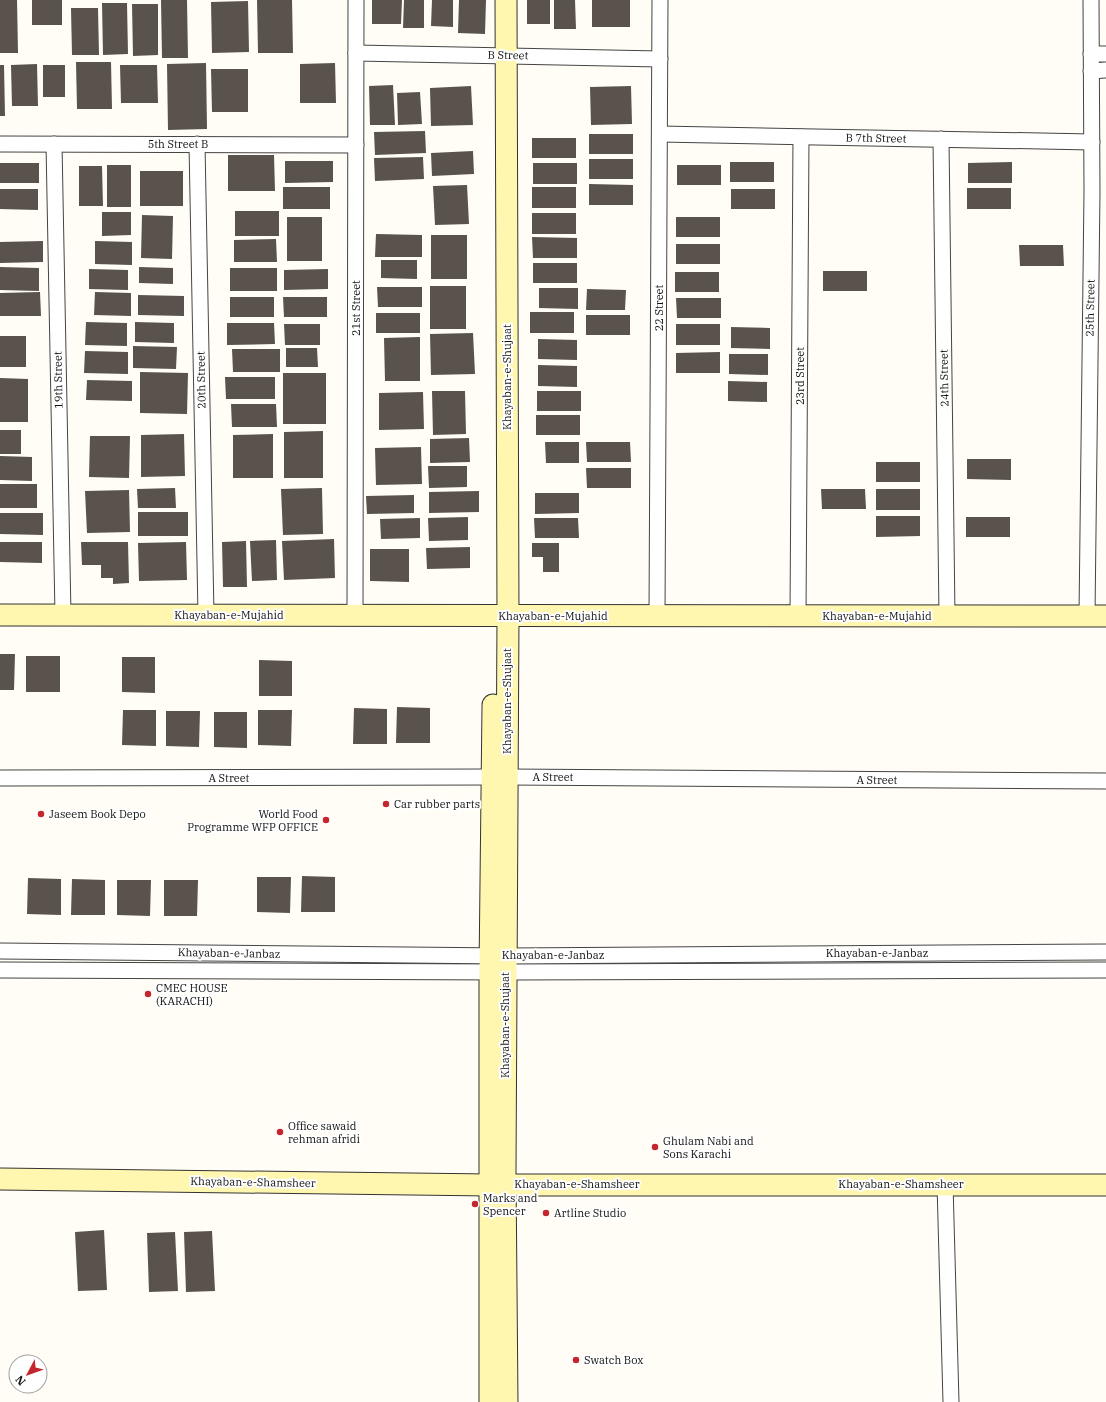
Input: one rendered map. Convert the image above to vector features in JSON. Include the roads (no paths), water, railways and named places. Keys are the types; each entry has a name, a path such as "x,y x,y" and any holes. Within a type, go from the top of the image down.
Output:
{"main road":[{"name":"Khayaban-e-Shujaat","path":"490,1402 498,1184 501,616 499,55 493,0"},
{"name":"Khayaban-e-Shujaat","path":"499,55 506,0"},
{"name":"Khayaban-e-Mujahid","path":"0,615 1097,616"},
{"name":"Khayaban-e-Shamsheer","path":"0,1179 498,1184 1106,1185"},
{"name":"Khayaban-e-Shujaat","path":"498,1184 507,1402"}],"street":[{"name":"21st Street","path":"355,616 356,0"},
{"name":"22 Street","path":"657,616 660,0"},
{"name":"25th Street","path":"1091,0 1097,616"},
{"name":"B Street","path":"356,53 660,58"},
{"path":"1091,54 1106,54"},
{"path":"1091,71 1106,70"},
{"name":"B 7th Street","path":"660,134 1092,142"},
{"name":"23rd Street","path":"798,616 801,137"},
{"name":"24th Street","path":"940,139 947,616"},
{"name":"5th Street B","path":"0,144 356,145"},
{"name":"19th Street","path":"54,144 63,615"},
{"name":"20th Street","path":"197,144 206,615"},
{"name":"A Street","path":"0,778 499,777 1106,781"},
{"name":"Khayaban-e-Janbaz","path":"0,951 498,963 1106,970"},
{"name":"Khayaban-e-Janbaz","path":"0,970 1106,952"},
{"path":"945,1184 951,1402"}],"place":[{"name":"Car rubber parts","path":"386,804"},
{"name":"Jaseem Book Depo","path":"41,814"},
{"name":"World Food Programme WFP OFFICE","path":"326,820"},
{"name":"CMEC HOUSE (KARACHI)","path":"148,994"},
{"name":"Office sawaid rehman afridi","path":"280,1132"},
{"name":"Ghulam Nabi and Sons Karachi","path":"655,1147"},
{"name":"Marks and Spencer","path":"475,1204"},
{"name":"Artline Studio","path":"546,1213"},
{"name":"Swatch Box","path":"576,1360"}]}
